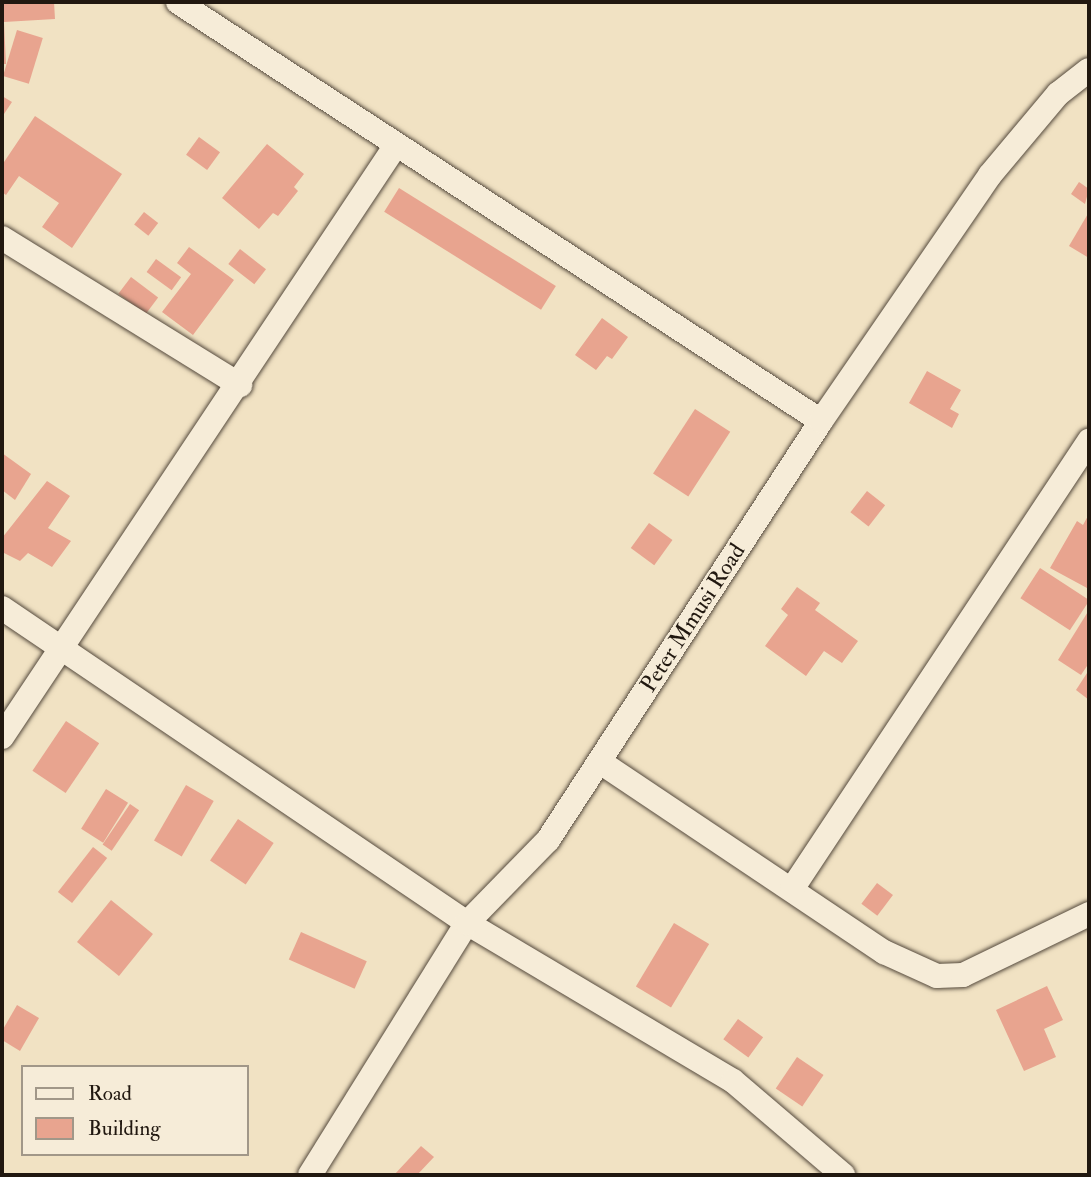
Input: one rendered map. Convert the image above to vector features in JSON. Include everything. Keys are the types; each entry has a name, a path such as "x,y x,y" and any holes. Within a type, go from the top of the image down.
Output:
{"street":[{"path":"178,2 821,421"},
{"name":"Peter Mmusi Road","path":"310,1175 467,923 548,840 821,421 990,175 1058,94 1089,70"},
{"path":"2,737 60,647 240,385 396,145"},
{"path":"2,238 240,385"},
{"path":"792,889 1089,441"},
{"path":"2,608 467,923 733,1081 843,1175"},
{"path":"600,762 884,952 937,976 963,975 1089,914"}],"building":[{"path":"2,2 54,2 55,19 4,22 6,64 2,64"},
{"path":"17,30 43,38 29,84 3,76"},
{"path":"2,96 12,102 2,117"},
{"path":"35,116 122,174 72,248 42,227 59,203 19,176 6,195 2,192 2,165"},
{"path":"199,137 220,152 207,170 186,155"},
{"path":"267,144 304,174 294,187 298,191 278,216 273,213 259,229 222,198"},
{"path":"1079,182 1089,189 1085,204 1071,194"},
{"path":"399,188 556,286 541,310 384,212"},
{"path":"144,212 158,223 148,236 134,225"},
{"path":"1089,212 1089,258 1069,246"},
{"path":"189,247 234,280 193,335 162,312 191,274 177,263"},
{"path":"240,249 266,269 254,284 228,264"},
{"path":"156,259 181,277 172,290 147,272"},
{"path":"131,277 158,297 146,314 118,294"},
{"path":"602,318 628,337 612,359 607,356 596,370 575,355"},
{"path":"927,371 961,390 950,409 959,414 952,428 909,403"},
{"path":"695,409 730,432 688,496 653,474"},
{"path":"2,453 31,474 15,500 2,490"},
{"path":"47,481 70,496 48,528 71,541 52,567 28,553 20,561 2,552 2,538"},
{"path":"867,491 885,505 869,526 850,512"},
{"path":"1089,514 1087,588 1050,568 1077,521 1083,525"},
{"path":"649,523 672,540 654,565 631,548"},
{"path":"1040,568 1089,600 1070,630 1020,598"},
{"path":"797,587 820,603 815,610 858,641 842,663 824,651 806,676 765,646 788,615 781,609"},
{"path":"1089,610 1089,663 1081,675 1058,660"},
{"path":"1089,670 1089,700 1076,690"},
{"path":"66,721 99,743 66,793 32,771"},
{"path":"186,785 214,801 182,856 154,840"},
{"path":"106,789 128,803 103,843 81,829"},
{"path":"130,804 139,810 112,851 103,845"},
{"path":"238,819 274,843 246,884 210,860"},
{"path":"93,847 107,858 72,903 58,892"},
{"path":"877,883 893,895 877,916 861,904"},
{"path":"111,900 153,934 119,976 77,942"},
{"path":"674,923 709,944 671,1008 636,986"},
{"path":"301,932 367,961 355,989 289,959"},
{"path":"1047,986 1063,1020 1044,1029 1056,1057 1024,1071 996,1010"},
{"path":"17,1005 39,1018 20,1051 2,1040 2,1031"},
{"path":"738,1019 763,1037 748,1057 723,1039"},
{"path":"797,1057 824,1075 802,1106 776,1089"},
{"path":"421,1146 434,1157 417,1175 394,1175"}]}
